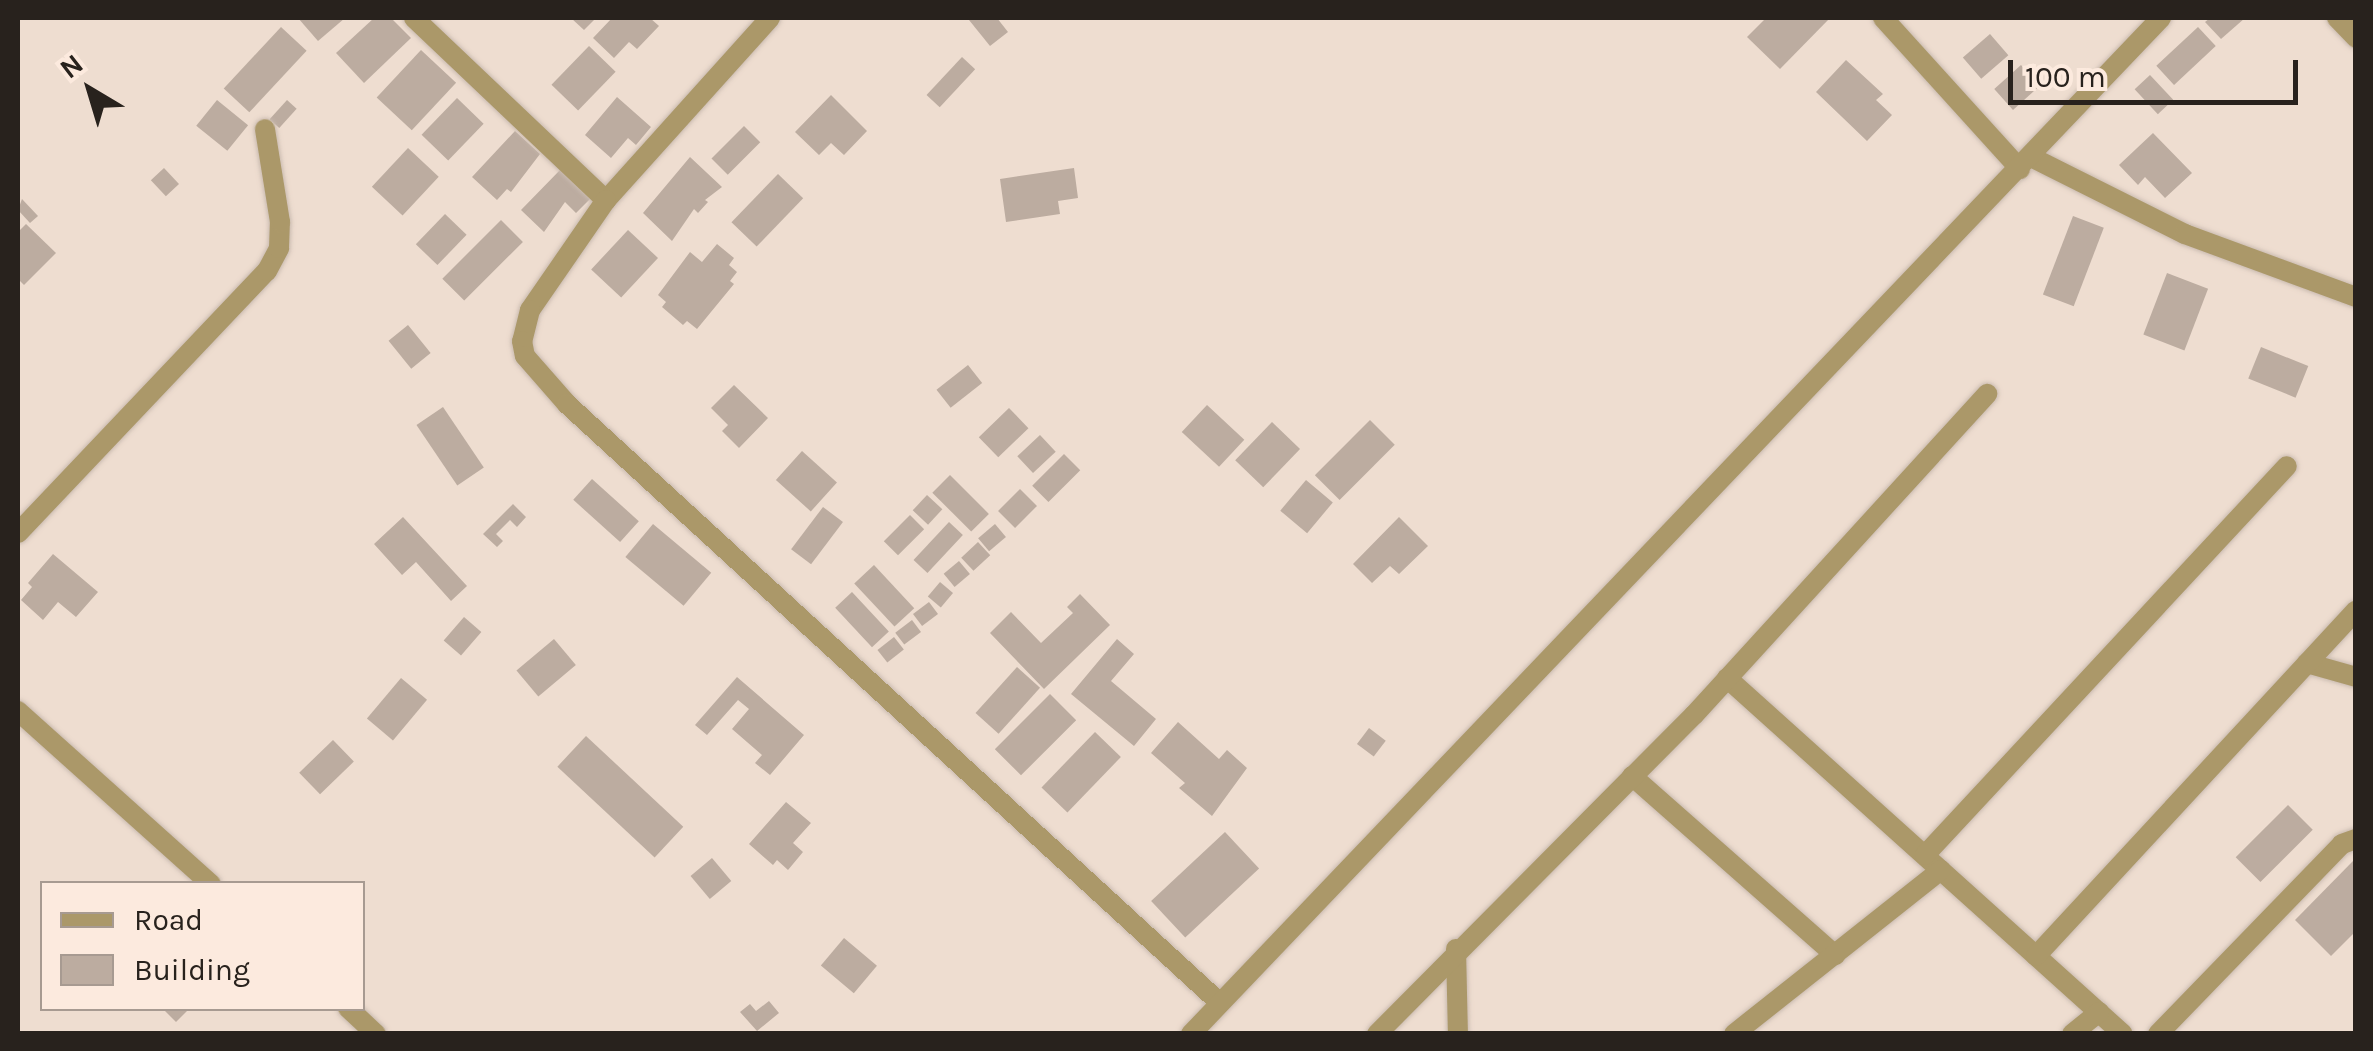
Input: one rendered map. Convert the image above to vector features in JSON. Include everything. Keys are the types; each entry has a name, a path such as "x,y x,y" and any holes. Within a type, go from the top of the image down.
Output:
{"street":[{"path":"414,18 606,200"},
{"path":"770,18 606,200 530,310 522,342 525,356 566,404 1220,1002"},
{"path":"1882,18 2025,163 2185,234 2356,297"},
{"path":"1191,1034 2161,18"},
{"path":"2337,18 2356,38"},
{"path":"18,533 267,271 279,248 280,222 265,129"},
{"path":"1377,1034 1456,949 1727,678 1988,394"},
{"path":"1924,856 2287,466"},
{"path":"2036,956 2356,610"},
{"path":"2307,663 2356,677"},
{"path":"1727,678 2123,1034"},
{"path":"18,711 209,881"},
{"path":"1632,776 1835,955"},
{"path":"2158,1034 2342,844 2356,839"},
{"path":"1734,1034 1941,870"},
{"path":"1456,949 1458,1034"},
{"path":"351,1011 376,1034"},
{"path":"2072,1034 2099,1012"}],"building":[{"path":"298,18 345,18 318,41"},
{"path":"374,18 391,18 411,38 364,83 336,53"},
{"path":"571,18 596,18 584,30"},
{"path":"612,18 650,18 659,26 637,49 629,42 614,58 593,38"},
{"path":"997,18 1008,32 990,46 969,20"},
{"path":"1766,18 1830,18 1780,69 1747,37"},
{"path":"2210,18 2245,18 2221,39 2205,22"},
{"path":"281,27 307,51 249,112 224,88"},
{"path":"2198,27 2216,46 2174,85 2156,66"},
{"path":"1990,34 2008,55 1981,79 1963,58"},
{"path":"589,46 616,72 578,111 551,85"},
{"path":"421,50 456,83 412,130 377,98"},
{"path":"962,57 975,69 940,107 927,95"},
{"path":"1846,60 1883,94 1876,100 1892,115 1867,141 1816,92"},
{"path":"2021,65 2040,86 2013,110 1994,89"},
{"path":"2150,75 2173,100 2158,114 2135,89"},
{"path":"831,95 867,131 844,155 831,143 819,155 795,132"},
{"path":"617,97 651,127 636,145 628,138 611,158 585,135"},
{"path":"457,98 484,124 448,160 422,135"},
{"path":"217,100 248,125 227,151 196,126"},
{"path":"287,100 297,109 279,128 270,119"},
{"path":"744,126 760,142 728,175 711,159"},
{"path":"515,131 540,154 511,192 507,189 497,200 472,177"},
{"path":"2153,133 2192,173 2165,198 2145,177 2138,185 2119,165"},
{"path":"408,148 439,177 403,215 372,187"},
{"path":"690,157 722,187 705,200 708,202 698,213 694,209 672,241 643,213"},
{"path":"164,168 179,184 166,196 151,180"},
{"path":"1074,168 1078,198 1058,201 1060,214 1006,222 1000,179"},
{"path":"560,170 590,199 576,213 565,202 544,232 521,210"},
{"path":"778,174 803,198 757,247 731,222"},
{"path":"22,199 38,216 30,223 18,210"},
{"path":"445,214 467,235 437,265 416,244"},
{"path":"2073,216 2104,228 2074,306 2043,294"},
{"path":"501,220 523,242 464,301 442,279"},
{"path":"26,224 56,253 24,285 18,279 18,232"},
{"path":"628,230 658,258 621,297 591,269"},
{"path":"717,244 734,258 729,265 737,272 730,281 734,284 697,329 687,321 683,325 662,307 666,302 658,295 690,252 702,262"},
{"path":"2167,273 2208,289 2184,350 2143,335"},
{"path":"408,325 431,353 411,369 389,341"},
{"path":"2261,347 2308,366 2296,398 2248,379"},
{"path":"968,365 982,383 951,408 936,390"},
{"path":"734,385 768,418 739,448 722,431 728,425 711,408"},
{"path":"1207,405 1244,440 1219,467 1182,432"},
{"path":"443,407 484,468 457,485 416,425"},
{"path":"1009,408 1028,428 998,457 979,437"},
{"path":"1370,420 1395,445 1340,500 1315,475"},
{"path":"1272,422 1300,449 1263,487 1235,460"},
{"path":"1040,435 1056,452 1033,473 1017,456"},
{"path":"802,451 837,482 811,511 776,480"},
{"path":"1064,454 1080,470 1048,502 1032,486"},
{"path":"950,475 989,514 971,532 932,493"},
{"path":"592,479 639,521 620,542 573,500"},
{"path":"1306,480 1333,502 1307,533 1280,511"},
{"path":"1020,489 1037,506 1015,528 998,511"},
{"path":"927,495 942,509 928,525 913,510"},
{"path":"513,504 526,517 517,527 510,520 496,534 503,541 497,547 483,534"},
{"path":"823,507 843,522 811,564 791,549"},
{"path":"910,515 924,529 898,555 884,541"},
{"path":"403,517 467,586 451,601 416,562 402,575 374,544"},
{"path":"1399,517 1428,546 1399,574 1390,566 1372,583 1353,564"},
{"path":"949,522 963,535 927,573 914,560"},
{"path":"653,524 711,573 684,606 625,557"},
{"path":"995,524 1006,537 989,551 978,538"},
{"path":"978,542 990,555 973,571 961,558"},
{"path":"53,554 98,592 76,617 58,602 43,620 21,600 32,587 28,583"},
{"path":"959,561 970,574 955,587 944,574"},
{"path":"874,565 914,608 894,627 854,583"},
{"path":"940,582 953,593 941,607 928,597"},
{"path":"852,592 889,631 872,647 835,608"},
{"path":"1080,594 1110,625 1044,689 990,633 1011,612 1041,643 1073,613 1067,607"},
{"path":"929,602 938,614 922,626 913,614"},
{"path":"464,617 481,632 461,655 444,640"},
{"path":"912,620 921,632 904,645 895,633"},
{"path":"894,637 904,650 887,663 877,650"},
{"path":"554,639 576,665 538,697 516,670"},
{"path":"1117,639 1134,654 1111,681 1156,719 1134,746 1071,694"},
{"path":"1017,667 1040,688 999,734 976,713"},
{"path":"737,677 804,735 770,775 755,763 762,755 732,729 749,709 738,700 707,735 695,725"},
{"path":"401,678 427,700 393,740 367,719"},
{"path":"1050,694 1076,720 1021,775 995,749"},
{"path":"1178,722 1219,759 1227,750 1247,768 1212,816 1179,788 1185,783 1151,753"},
{"path":"1369,728 1386,741 1374,757 1357,744"},
{"path":"1095,732 1121,757 1067,812 1042,787"},
{"path":"586,736 683,827 655,857 557,767"},
{"path":"333,740 354,762 320,794 299,773"},
{"path":"786,802 811,823 793,843 803,852 788,870 777,860 773,865 749,844"},
{"path":"2288,805 2313,830 2260,882 2236,857"},
{"path":"1225,832 1259,869 1185,937 1151,901"},
{"path":"712,858 731,881 710,899 691,876"},
{"path":"2353,861 2356,931 2331,956 2295,920"},
{"path":"844,938 877,966 854,993 821,966"},
{"path":"769,1001 779,1013 757,1031 740,1012 750,1004 756,1011"},
{"path":"165,1011 187,1011 176,1022"}]}
